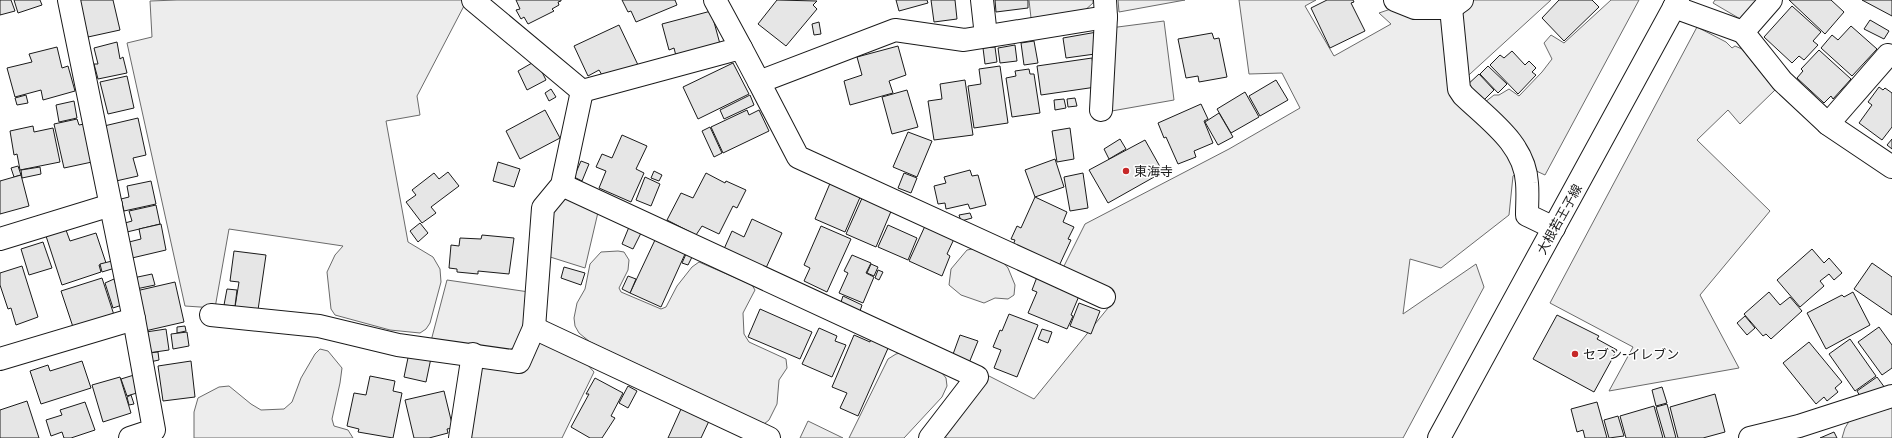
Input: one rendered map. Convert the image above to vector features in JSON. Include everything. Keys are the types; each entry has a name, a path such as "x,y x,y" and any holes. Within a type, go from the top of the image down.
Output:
{"street":[{"path":"68,0 134,319 154,430 130,438"},
{"path":"473,0 582,91"},
{"path":"715,0 798,157 1104,296"},
{"path":"982,0 986,36"},
{"path":"1395,0 1415,8 1456,4 1459,89 1463,95 1509,139 1516,148 1524,168 1527,183 1527,215 1554,228"},
{"path":"1742,32 1771,0"},
{"path":"1676,4 1742,32 1782,80 1828,124 1892,167"},
{"name":"大根若王子線","path":"1439,438 1676,4"},
{"path":"759,82 895,30 964,40 1106,8 1101,110"},
{"path":"582,91 741,48"},
{"path":"1828,124 1888,55"},
{"path":"211,315 319,326 398,345 473,354 519,362 534,328 543,208 562,185 582,91"},
{"path":"562,185 977,377 930,438"},
{"path":"0,239 111,205"},
{"path":"0,359 134,319"},
{"path":"534,328 769,438"},
{"path":"460,438 473,354"},
{"path":"1750,438 1800,426 1892,396"}],"shaded area":[{"path":"464,0 466,2 417,96 420,115 386,121 408,242 433,257 440,269 441,282 430,323 426,329 420,333 390,330 335,315 331,309 327,272 335,255 343,246 229,229 215,308 185,306 127,43 152,37 150,1"},
{"path":"1029,0 1093,0 1093,3 1083,12 1031,18"},
{"path":"1118,0 1185,0 1119,12"},
{"path":"1239,0 1316,0 1305,6 1334,56 1391,24 1379,13 1417,0 1551,0 1459,84 1521,170 1513,176 1509,215 1441,268 1410,259 1403,314 1476,264 1484,287 1403,438 947,438 944,436 989,376 1034,399 1108,308 1115,293 1062,270 1085,224 1229,149 1300,108 1282,73 1249,74"},
{"path":"1611,0 1639,0 1545,175 1532,169 1480,106 1494,95 1499,95 1509,89 1519,96 1552,59 1544,43 1551,35 1564,43"},
{"path":"1715,0 1761,0 1742,20 1713,3"},
{"path":"1164,21 1174,100 1106,112 1110,28"},
{"path":"1697,27 1726,42 1732,48 1735,46 1742,49 1775,90 1740,124 1728,110 1697,140 1770,211 1700,295 1739,368 1609,391 1633,347 1550,303"},
{"path":"569,194 599,208 585,268 547,256 550,213"},
{"path":"977,248 997,255 1008,268 1015,285 1014,295 1008,299 995,298 984,303 961,295 949,285 951,269 967,250"},
{"path":"601,252 624,252 629,260 628,270 619,288 621,292 661,309 666,307 677,286 692,267 699,262 752,285 755,290 743,313 744,334 749,342 786,359 787,368 779,380 777,404 769,420 764,424 590,342 579,333 575,326 574,318 577,303 585,289 590,264"},
{"path":"447,280 529,292 526,331 519,345 507,351 431,341"},
{"path":"544,340 586,363 594,372 562,438 469,438 481,369 487,364"},
{"path":"320,349 328,351 342,368 332,419 334,426 348,430 353,438 194,438 194,412 198,398 219,387 229,386 261,410 284,409 292,402 301,378 315,354"},
{"path":"904,352 938,368 946,378 947,386 942,397 904,438 849,438 888,359 896,354"},
{"path":"1892,408 1892,438 1842,438 1845,428 1851,418"},
{"path":"808,421 843,438 800,438"}],"building":[{"path":"0,0 11,0 15,11 0,15"},
{"path":"14,0 40,0 42,5 18,13"},
{"path":"79,0 113,0 120,30 88,37"},
{"path":"516,0 561,1 558,2 559,5 552,9 554,11 528,24 524,17 521,19 516,10 520,9"},
{"path":"622,0 675,0 677,5 636,22 631,11 628,12"},
{"path":"777,0 817,1 813,5 817,9 786,46 758,24"},
{"path":"896,0 927,0 928,3 899,11"},
{"path":"931,0 955,0 957,19 934,22"},
{"path":"995,0 1028,0 1028,8 996,12"},
{"path":"1327,0 1353,0 1354,2 1351,3 1365,31 1330,48 1311,8"},
{"path":"1559,0 1592,0 1599,7 1564,41 1542,18"},
{"path":"1789,0 1831,0 1844,12 1825,34"},
{"path":"1862,0 1892,0 1892,16"},
{"path":"1792,6 1821,32 1813,41 1818,45 1804,60 1799,56 1792,63 1764,37"},
{"path":"711,11 720,44 676,56 674,48 669,50 662,24"},
{"path":"1870,20 1889,31 1884,39 1864,29"},
{"path":"819,22 821,34 814,35 812,24"},
{"path":"619,25 638,65 602,75 599,70 588,76 574,46"},
{"path":"1851,26 1877,49 1852,76 1821,48 1832,35 1838,40"},
{"path":"1097,32 1095,54 1066,58 1063,38"},
{"path":"1212,33 1214,39 1219,38 1227,77 1199,82 1198,76 1186,78 1178,39"},
{"path":"1034,41 1038,63 1024,65 1021,43"},
{"path":"117,42 120,59 123,57 127,73 98,79 94,64 98,64 94,48"},
{"path":"1015,45 1017,61 1000,63 998,48"},
{"path":"898,46 906,75 889,81 893,93 850,105 844,81 862,75 857,57"},
{"path":"57,47 62,68 68,66 75,91 43,100 41,90 15,97 7,68 32,62 29,54"},
{"path":"995,47 997,62 985,64 983,48"},
{"path":"1819,50 1851,79 1833,99 1831,96 1824,103 1797,78 1803,71 1801,69"},
{"path":"1512,51 1525,65 1529,61 1536,68 1532,72 1536,75 1518,94 1490,65 1500,55 1504,58"},
{"path":"1092,58 1096,87 1041,95 1037,66"},
{"path":"532,63 540,68 546,80 527,90 518,71"},
{"path":"733,63 749,94 698,119 683,87"},
{"path":"1000,66 1008,123 974,128 968,86 981,84 979,69"},
{"path":"1488,66 1507,84 1498,93 1480,74"},
{"path":"1029,69 1030,74 1034,74 1040,113 1012,117 1006,78 1016,76 1015,71"},
{"path":"1479,74 1494,90 1481,103 1465,87"},
{"path":"127,76 134,108 108,114 100,82"},
{"path":"965,80 973,135 934,140 928,101 942,99 940,84"},
{"path":"1276,80 1288,100 1260,116 1249,96"},
{"path":"1879,87 1883,90 1885,88 1892,93 1892,127 1882,140 1859,123 1872,105 1868,102"},
{"path":"551,89 556,97 549,101 545,93"},
{"path":"907,90 918,127 892,134 882,97"},
{"path":"1245,92 1259,117 1231,133 1217,109"},
{"path":"26,95 28,103 17,105 15,98"},
{"path":"750,95 754,105 724,119 720,110"},
{"path":"1075,98 1077,106 1068,107 1067,99"},
{"path":"1064,99 1066,108 1055,110 1054,100"},
{"path":"74,101 77,118 59,122 56,105"},
{"path":"1201,104 1208,119 1204,121 1213,143 1194,151 1196,157 1178,164 1158,123"},
{"path":"545,110 560,138 520,159 506,131"},
{"path":"747,110 749,115 759,110 769,131 723,153 711,127"},
{"path":"1219,113 1233,137 1218,145 1205,122"},
{"path":"138,118 146,155 133,158 138,176 116,181 104,126"},
{"path":"77,119 79,125 84,124 92,162 64,168 54,124"},
{"path":"33,126 34,132 53,128 60,162 20,170 17,154 14,155 10,131"},
{"path":"710,127 722,153 714,157 702,131"},
{"path":"1070,128 1074,159 1057,162 1052,131"},
{"path":"908,132 932,141 917,177 893,167"},
{"path":"622,135 647,146 636,169 644,173 631,202 599,188 606,171 596,167 602,154 612,158"},
{"path":"1120,139 1126,149 1109,159 1104,149"},
{"path":"1892,139 1892,149 1887,145"},
{"name":"東海寺","path":"1145,140 1163,172 1108,203 1089,170"},
{"path":"1055,159 1064,187 1035,197 1025,170"},
{"path":"581,161 589,164 582,181 574,177"},
{"path":"498,162 520,169 514,187 493,181"},
{"path":"18,166 21,175 14,177 11,168"},
{"path":"40,167 41,174 22,178 21,170"},
{"path":"970,170 972,176 978,175 986,205 970,209 968,204 946,209 945,203 938,204 934,186 946,183 944,177"},
{"path":"654,171 662,175 659,181 651,178"},
{"path":"448,172 459,186 431,207 436,213 422,223 406,202 416,195 412,190 434,173 439,179"},
{"path":"706,173 725,183 726,181 746,190 737,208 733,206 719,234 702,226 696,235 667,220 681,193 693,198"},
{"path":"904,173 917,178 911,193 898,188"},
{"path":"1083,173 1088,208 1070,211 1064,177"},
{"path":"21,175 29,206 0,214 0,181"},
{"path":"645,177 660,184 651,206 636,200"},
{"path":"151,181 156,204 124,211 121,199 129,197 127,186"},
{"path":"831,181 861,195 845,232 815,219"},
{"path":"863,196 892,209 876,247 846,234"},
{"path":"1035,197 1067,212 1063,222 1074,227 1068,239 1071,240 1059,266 1013,245 1015,240 1011,239 1017,226 1021,228"},
{"path":"156,205 160,224 127,232 125,223 132,221 129,211"},
{"path":"970,213 972,218 961,221 959,215"},
{"path":"752,219 782,233 766,268 724,249 732,231 744,237"},
{"path":"420,223 428,233 418,242 410,231"},
{"path":"161,224 166,250 132,258 129,242 141,239 139,229"},
{"path":"888,225 917,238 908,260 878,247"},
{"path":"821,226 851,239 827,292 804,281 810,268 804,265"},
{"path":"925,226 954,239 947,254 950,256 942,276 909,261"},
{"path":"629,227 641,233 633,249 622,244"},
{"path":"66,230 70,241 96,233 106,263 99,265 101,272 62,285 46,236"},
{"path":"482,235 514,238 509,274 478,271 478,274 457,272 457,269 449,268 451,245 459,246 460,238 481,239"},
{"path":"655,240 685,254 661,307 630,293"},
{"path":"43,242 52,268 29,275 21,249"},
{"path":"1812,249 1824,263 1829,258 1842,273 1834,280 1829,274 1820,281 1824,286 1800,307 1777,280"},
{"path":"234,251 266,255 258,310 235,307 239,282 230,281"},
{"path":"686,254 692,257 688,265 682,263"},
{"path":"852,255 871,263 866,273 874,277 863,303 839,293 848,273 844,271"},
{"path":"112,261 115,268 102,272 100,264"},
{"path":"1872,263 1892,277 1892,315 1854,289"},
{"path":"871,264 878,267 874,276 867,273"},
{"path":"22,266 38,317 16,325 11,308 8,309 0,285 0,273"},
{"path":"564,267 585,273 581,285 561,278"},
{"path":"878,270 883,272 879,280 875,278"},
{"path":"152,274 155,285 136,289 133,278"},
{"path":"628,276 636,279 630,293 622,289"},
{"path":"1037,277 1079,296 1067,329 1028,313 1037,292 1032,290"},
{"path":"102,278 114,315 73,327 61,291"},
{"path":"114,279 122,305 113,308 105,283"},
{"path":"175,282 184,322 145,331 136,291"},
{"path":"227,289 237,290 235,306 224,305"},
{"path":"1769,292 1780,305 1790,297 1802,311 1771,339 1766,334 1763,336 1744,314"},
{"path":"1853,292 1870,325 1826,349 1807,313 1842,295 1844,297"},
{"path":"843,296 862,305 860,311 841,302"},
{"path":"1079,303 1100,311 1091,334 1070,326"},
{"path":"760,309 812,332 800,359 748,337"},
{"path":"1009,314 1038,325 1017,377 994,368 1001,350 993,347"},
{"name":"セブン-イレブン","path":"1557,315 1599,336 1597,339 1617,350 1594,392 1533,359"},
{"path":"1745,316 1755,328 1747,335 1737,323"},
{"path":"185,326 186,331 177,333 177,327"},
{"path":"1879,327 1892,345 1892,368 1882,375 1858,342"},
{"path":"819,328 837,336 835,341 846,345 832,377 802,364"},
{"path":"166,329 169,350 148,353 146,332"},
{"path":"1042,329 1052,332 1048,343 1038,339"},
{"path":"187,332 189,346 173,349 171,334"},
{"path":"854,335 870,342 871,338 889,346 858,416 840,408 847,393 832,387"},
{"path":"960,335 978,341 969,363 952,357"},
{"path":"1850,339 1876,376 1855,391 1829,354"},
{"path":"1809,342 1842,382 1835,388 1838,392 1827,401 1824,397 1816,404 1783,363"},
{"path":"158,352 159,360 150,362 149,353"},
{"path":"409,353 431,358 426,382 404,377"},
{"path":"82,361 91,388 41,404 30,371 48,365 50,371"},
{"path":"191,361 195,397 163,401 158,366"},
{"path":"134,375 140,392 127,396 121,379"},
{"path":"370,376 395,381 393,391 402,393 393,438 358,432 359,429 347,426 354,393 366,395"},
{"path":"120,377 131,413 103,422 92,385"},
{"path":"1877,377 1885,388 1860,396 1857,391"},
{"path":"595,378 623,393 611,416 615,418 602,438 590,438 571,427 589,394 586,394"},
{"path":"628,386 637,391 628,408 619,403"},
{"path":"1662,387 1667,403 1656,406 1652,390"},
{"path":"444,391 453,428 447,429 448,433 429,438 414,438 405,400"},
{"path":"1715,394 1725,432 1703,438 1678,438 1670,407"},
{"path":"131,395 134,404 129,405 127,397"},
{"path":"27,401 39,438 0,438 0,410"},
{"path":"85,402 95,430 71,438 64,438 62,432 51,436 46,420 62,415 60,410"},
{"path":"1597,402 1607,438 1585,438 1583,430 1577,432 1571,409"},
{"path":"1667,404 1676,438 1665,438 1656,407"},
{"path":"1654,406 1663,438 1626,438 1620,416"},
{"path":"681,409 709,421 701,438 668,438"},
{"path":"1618,416 1624,436 1609,438 1604,420"},
{"path":"1834,432 1837,438 1820,438"}],"place":[{"name":"東海寺","path":"1126,171"},
{"name":"セブン-イレブン","path":"1575,354"}]}
